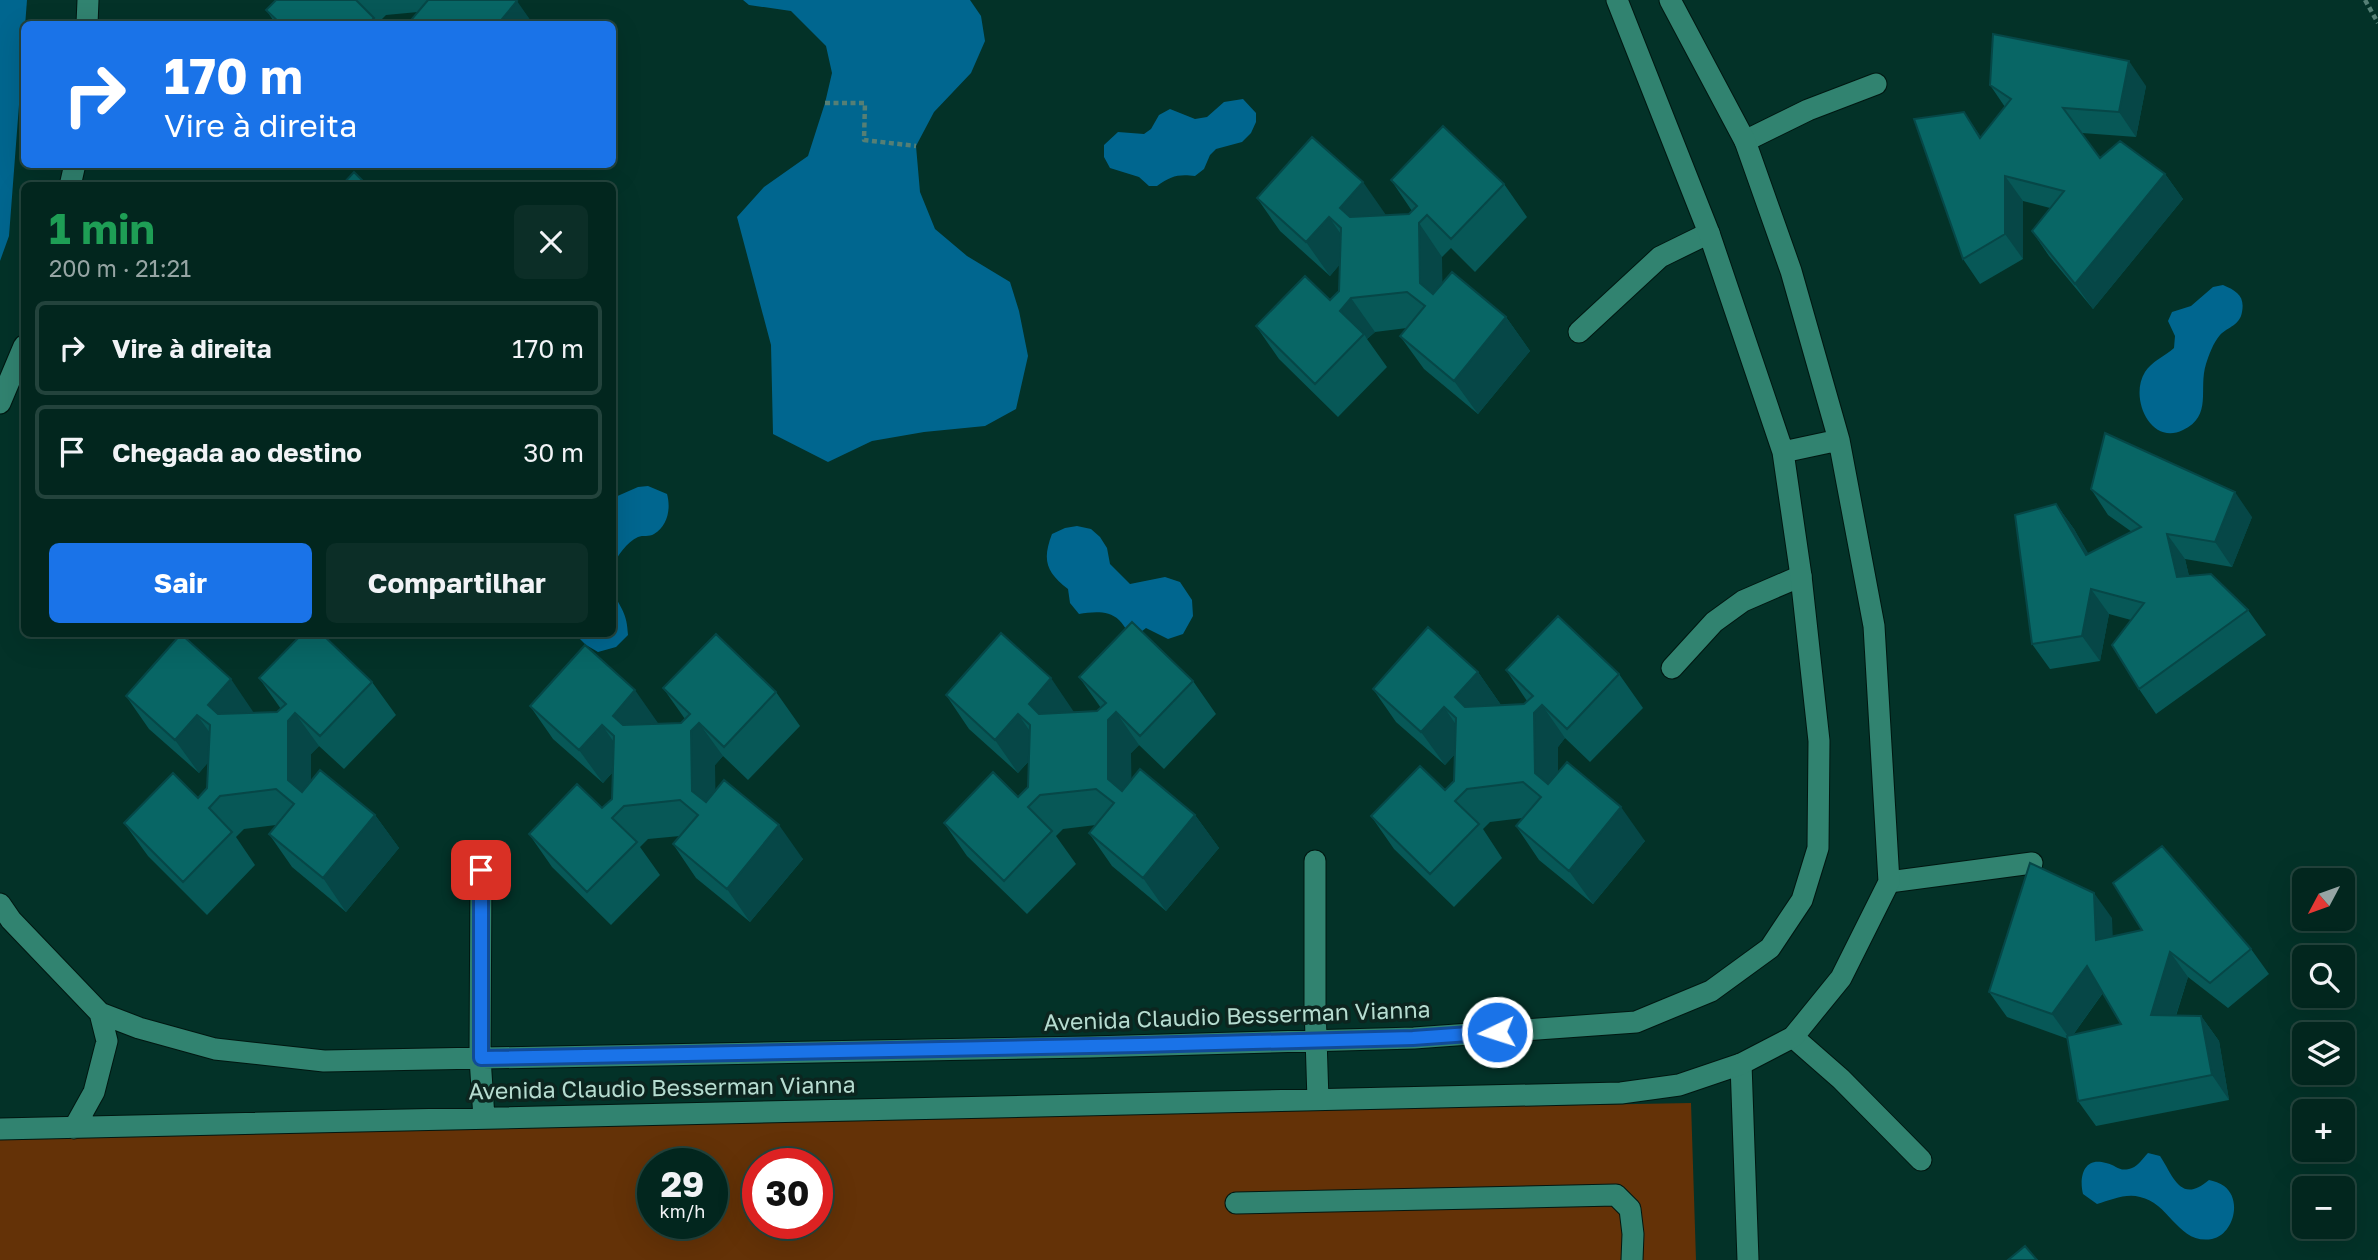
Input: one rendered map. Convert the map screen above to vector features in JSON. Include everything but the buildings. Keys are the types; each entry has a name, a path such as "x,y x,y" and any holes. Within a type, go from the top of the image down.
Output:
{"street":[{"path":"87,21 88,0"},
{"name":"Avenida Claudio Besserman Vianna","path":"0,904 11,920 100,1013 139,1028 215,1049 324,1061 1413,1038 1636,1022 1711,991 1770,948 1802,900 1818,848 1819,741 1801,576 1783,452 1709,233 1617,0"},
{"name":"Avenida Claudio Besserman Vianna","path":"0,1129 1621,1093 1679,1084 1741,1064 1793,1037 1841,978 1889,882 1874,626 1839,440 1791,271 1745,141 1670,0"},
{"path":"1745,141 1808,110 1876,84"},
{"path":"1579,332 1660,257 1709,233"},
{"path":"0,403 21,353"},
{"path":"1783,452 1839,440"},
{"path":"1672,668 1714,622 1743,601 1801,576"},
{"path":"1315,861 1315,1041 1318,1100"},
{"path":"1889,882 2032,863"},
{"path":"481,870 481,1058 484,1118"},
{"path":"74,1128 94,1092 107,1041 100,1013"},
{"path":"1793,1037 1841,1079 1921,1160"},
{"path":"1741,1064 1748,1260"},
{"path":"1236,1203 1616,1195 1630,1209 1632,1260"}],"path":[{"path":"2365,0 2378,23"},
{"path":"825,103 865,103 864,140 916,146"}],"shaded area":[{"path":"1691,1103 1696,1260 0,1260 0,1133"}],"water":[{"path":"0,0 27,0 25,21 21,21 21,79 9,236 0,261"},
{"path":"743,0 970,0 981,16 985,41 971,73 934,112 916,146 920,192 935,229 967,256 1010,282 1028,356 1016,409 985,426 872,441 828,462 773,434 771,345 737,217 764,187 808,156 832,73 826,46 791,11 749,5"},
{"path":"1243,99 1256,113 1256,122 1251,133 1242,142 1216,149 1204,169 1195,176 1175,176 1157,186 1149,186 1139,177 1110,168 1104,157 1104,145 1118,132 1144,134 1151,129 1159,115 1170,109 1195,119 1207,117 1224,102"},
{"path":"2223,285 2239,295 2242,312 2239,320 2220,335 2212,349 2204,373 2201,410 2192,424 2183,430 2171,433 2161,431 2152,425 2141,406 2141,382 2145,372 2174,348 2175,336 2168,321 2172,312 2191,306 2213,287"},
{"path":"648,486 667,494 669,505 665,522 654,534 638,537 630,542 616,561 616,497 638,487"},
{"path":"1077,526 1091,529 1100,537 1107,548 1110,564 1130,584 1165,577 1180,582 1192,600 1193,616 1183,634 1168,639 1146,628 1136,636 1119,620 1105,613 1079,614 1070,603 1068,589 1051,571 1047,558 1052,534"},
{"path":"616,597 625,616 628,635 616,647 598,652 578,637 616,637"},
{"path":"2148,1153 2160,1156 2174,1179 2184,1188 2199,1187 2209,1180 2224,1186 2230,1192 2233,1216 2225,1231 2212,1239 2200,1239 2182,1230 2159,1207 2140,1197 2129,1196 2097,1204 2083,1194 2082,1175 2092,1163 2128,1169 2136,1166"}],"route":[{"path":"481,870 481,1058 1140,1045 1413,1038 1497,1032"}]}
